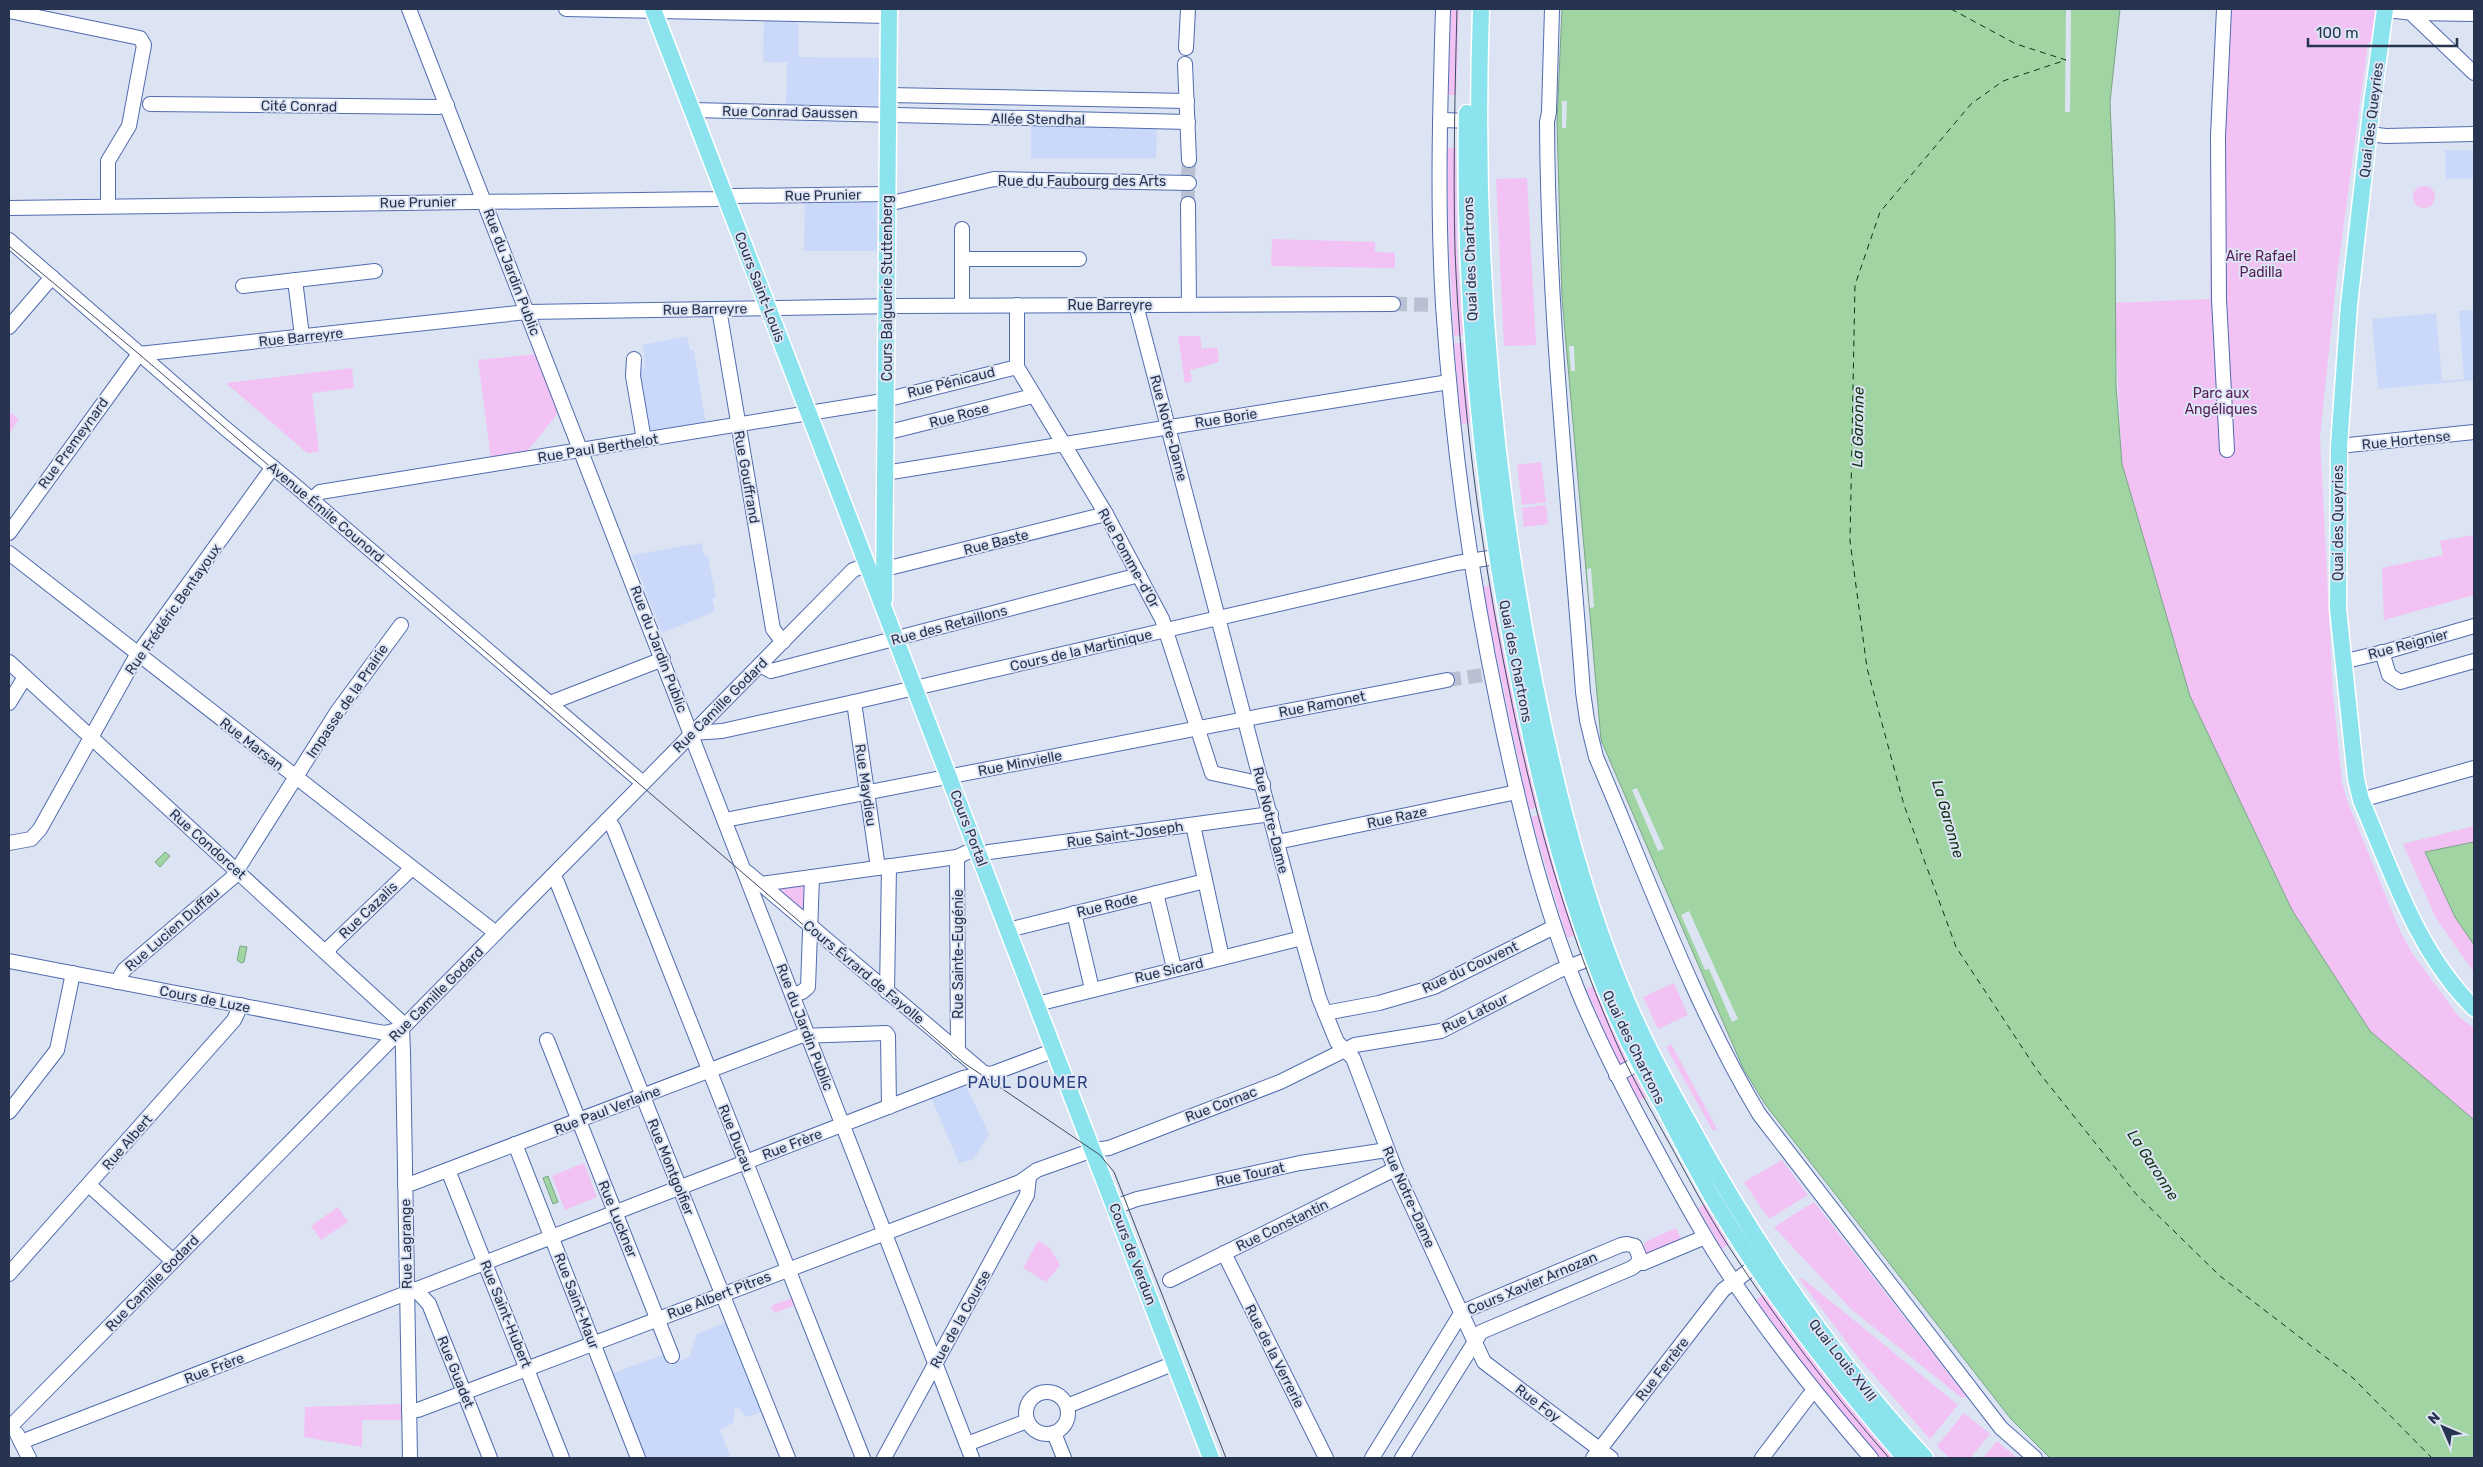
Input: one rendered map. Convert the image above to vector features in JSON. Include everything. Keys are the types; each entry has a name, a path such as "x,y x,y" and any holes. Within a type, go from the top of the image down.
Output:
{"main road":[{"name":"Quai des Chartrons","path":"1469,9 1472,121 1485,320 1504,556 1555,778 1591,903 1601,954 1625,1034 1646,1060 1712,1196 1762,1261"},
{"name":"Quai des Chartrons","path":"1472,121 1481,9"},
{"name":"Quai des Queyries","path":"2385,9 2368,134 2349,305 2338,446 2338,609 2342,662 2356,780 2361,800 2414,924 2426,945 2473,1006"},
{"name":"Cours Saint-Louis","path":"653,10 867,565"},
{"name":"Cours Balguerie Stuttenberg","path":"885,567 889,13"},
{"name":"Cours Portal","path":"867,565 1055,1050"},
{"name":"Cours Portal","path":"883,607 885,567"},
{"name":"Cours de Verdun","path":"1055,1050 1211,1458"},
{"name":"Quai Louis XVIII","path":"1762,1261 1810,1343 1905,1458"},
{"name":"Quai Louis XVIII","path":"1762,1261 1851,1372 1925,1458"}],"street":[{"name":"Rue du Jardin Public","path":"409,9 692,733 972,1458"},
{"path":"566,9 889,13"},
{"path":"1186,48 1188,9"},
{"name":"Quai des Chartrons","path":"1443,9 1439,304 1470,561 1491,674 1517,792 1554,927 1569,967 1616,1075 1705,1237 1733,1281"},
{"path":"1552,9 1547,122 1547,220 1551,299 1583,692 1587,720 1596,757 1707,1018 1735,1074 1759,1114 2001,1428 2035,1458"},
{"path":"2224,9 2218,136 2218,299 2227,450"},
{"path":"2385,9 2414,13 2474,14"},
{"path":"9,11 140,38 144,45 128,126 108,161 108,206"},
{"path":"2414,13 2414,16 2474,73"},
{"path":"1184,64 1188,101 1189,160"},
{"name":"Allée Stendhal","path":"888,95 1188,101"},
{"name":"Cité Conrad","path":"150,104 439,107 446,105"},
{"name":"Rue Conrad Gaussen","path":"692,110 888,115"},
{"name":"Allée Stendhal","path":"888,115 1188,122"},
{"path":"1440,120 1472,121"},
{"path":"2368,134 2386,136 2474,134"},
{"name":"Rue du Faubourg des Arts","path":"887,198 896,202 994,179 1188,183"},
{"name":"Rue Prunier","path":"9,208 726,197 887,198"},
{"path":"1188,204 1188,304"},
{"path":"962,229 962,306"},
{"name":"Avenue Émile Counord","path":"9,240 139,354 643,783"},
{"path":"962,259 1079,258"},
{"path":"243,286 375,271"},
{"path":"9,328 52,277"},
{"path":"294,280 302,336"},
{"name":"Rue Barreyre","path":"139,354 527,312 886,306 1393,304"},
{"name":"Rue Pomme-d'Or","path":"1017,305 1017,367 1106,514 1166,630 1212,773 1263,784"},
{"name":"Rue Notre-Dame","path":"1136,305 1302,938 1325,1013 1337,1042 1353,1058 1395,1169 1475,1341"},
{"name":"Rue Gouffrand","path":"719,309 773,629 783,642"},
{"name":"Rue Premeynard","path":"9,533 139,354"},
{"path":"634,358 636,365 633,376 644,440"},
{"name":"Rue Pénicaud","path":"886,399 1017,367"},
{"name":"Rue Borie","path":"885,473 1449,382"},
{"name":"Rue Rose","path":"885,433 1033,396"},
{"name":"Rue Paul Berthelot","path":"312,500 320,492 739,425 886,399"},
{"name":"Rue Hortense","path":"2338,446 2474,432"},
{"name":"Rue Frédéric Bentayoux","path":"9,843 31,839 40,829 137,655 273,468"},
{"name":"Rue Baste","path":"867,565 893,567 1106,514"},
{"name":"Rue Marsan","path":"9,554 496,933"},
{"name":"Cours de la Martinique","path":"692,733 722,731 1470,561 1504,556"},
{"name":"Rue Camille Godard","path":"10,1424 853,570 867,565"},
{"name":"Rue des Retaillons","path":"760,665 771,672 1139,575"},
{"name":"Impasse de la Prairie","path":"295,778 338,712 401,625"},
{"name":"Rue Reignier","path":"2342,662 2474,626"},
{"path":"2382,652 2389,676 2400,682 2474,661"},
{"path":"550,703 663,659"},
{"name":"Rue Condorcet","path":"9,662 391,1012 399,1020 402,1029"},
{"path":"9,703 25,677"},
{"name":"Rue Ramonet","path":"1198,729 1447,680"},
{"name":"Rue Maydieu","path":"854,702 867,792 884,867 888,992"},
{"name":"Rue Minvielle","path":"725,820 1198,729"},
{"path":"2361,800 2474,768"},
{"name":"Rue Lucien Duffau","path":"117,982 124,970 232,878 295,778"},
{"name":"Rue Raze","path":"1277,842 1517,792"},
{"name":"Rue Saint-Joseph","path":"761,884 957,857 978,852 1271,814"},
{"name":"Rue Ducau","path":"607,820 613,827 863,1458"},
{"path":"1193,825 1222,958"},
{"name":"Rue Sainte-Eugénie","path":"957,857 958,1052"},
{"name":"Rue Cazalis","path":"327,953 331,946 412,868"},
{"name":"Cours Évrard de Fayolle","path":"745,870 984,1073"},
{"name":"Rue Montgolfier","path":"552,876 557,882 788,1458"},
{"path":"792,995 802,992 808,987 812,877"},
{"name":"Rue Rode","path":"1008,930 1205,881"},
{"path":"1156,893 1174,968"},
{"path":"1074,914 1092,989"},
{"name":"Rue du Couvent","path":"1325,1013 1379,1003 1434,986 1554,927"},
{"name":"Rue Sicard","path":"1037,1004 1174,968 1302,938"},
{"name":"Rue Latour","path":"1347,1050 1355,1045 1441,1031 1569,967 1601,954"},
{"name":"Cours de Luze","path":"9,961 384,1033 402,1029"},
{"path":"9,1112 57,1050 73,973"},
{"name":"Rue Albert","path":"9,1274 234,1020 240,1005"},
{"name":"Rue Lagrange","path":"402,1029 405,1184 411,1291 410,1458"},
{"name":"Rue Paul Verlaine","path":"405,1184 448,1170 800,1036 882,1032 888,1036 889,1107"},
{"name":"Rue Luckner","path":"547,1040 672,1356"},
{"name":"Rue Frère","path":"21,1442 889,1107 984,1073 991,1074 1055,1050"},
{"name":"Rue Cornac","path":"1029,1177 1037,1170 1093,1150 1109,1148 1280,1082 1347,1050"},
{"path":"1616,1075 1646,1060"},
{"name":"Rue Saint-Maur","path":"515,1144 638,1458"},
{"name":"Rue Tourat","path":"1115,1207 1137,1199 1290,1165 1387,1150"},
{"name":"Rue Constantin","path":"1170,1280 1395,1169"},
{"name":"Rue Saint-Hubert","path":"448,1170 562,1458"},
{"name":"Rue Albert Pitres","path":"409,1410 418,1410 528,1369 1029,1177"},
{"name":"Rue de la Course","path":"884,1458 1026,1195 1029,1177"},
{"path":"89,1185 173,1261"},
{"name":"Cours Xavier Arnozan","path":"1402,1458 1481,1332 1632,1268 1639,1262 1643,1263 1705,1237"},
{"name":"Cours Xavier Arnozan","path":"1372,1458 1462,1312 1621,1245 1635,1246 1640,1258 1639,1262"},
{"name":"Rue de la Verrerie","path":"1224,1254 1326,1458"},
{"name":"Rue Ferrère","path":"1601,1455 1723,1290 1762,1261"},
{"path":"1733,1281 1815,1392 1871,1458"},
{"name":"Rue Guadet","path":"411,1291 429,1304 490,1458"},
{"name":"Rue Foy","path":"1475,1341 1484,1362 1601,1455"},
{"path":"1067,1406 1175,1363"},
{"path":"1046,1392 1058,1395 1067,1406 1068,1412 1065,1425 1054,1433 1041,1434 1030,1427 1027,1421 1026,1408 1029,1402 1039,1393 1046,1392"},
{"path":"1762,1458 1809,1396 1815,1392"},
{"path":"967,1444 1027,1421"},
{"path":"10,1424 29,1458"},
{"path":"1054,1433 1064,1458"}],"shaded area":[{"path":"764,19 798,19 799,57 879,58 878,106 786,105 787,62 763,62"},
{"path":"1031,123 1157,126 1156,158 1031,158"},
{"path":"2445,150 2474,150 2474,178 2446,179"},
{"path":"877,201 877,251 804,251 805,202"},
{"path":"2474,310 2474,380 2378,389 2372,319 2436,313 2442,381 2464,379 2459,311"},
{"path":"687,336 690,350 694,351 706,425 645,434 638,370 645,368 643,345"},
{"path":"702,543 704,556 708,556 716,598 712,599 715,610 662,633 632,555"},
{"path":"965,1084 989,1134 974,1159 959,1163 931,1097"},
{"path":"727,1322 763,1411 748,1417 741,1412 739,1407 734,1409 733,1423 720,1430 731,1458 644,1458 611,1374 665,1354 670,1366 689,1357 697,1334"}],"green space":[{"path":"1451,9 1459,9 1456,95 1448,95"},
{"name":"Parc aux Angéliques","path":"2228,9 2380,9 2375,42 2368,43 2336,283 2320,437 2333,694 2342,782 2348,803 2400,931 2412,953 2459,1017 2474,1028 2474,1120 2370,1031 2292,910 2190,696 2122,464 2114,303 2210,299 2210,166 2214,45 2225,45"},
{"path":"1447,148 1456,148 1457,249 1463,335 1454,336 1449,249"},
{"path":"1527,178 1536,345 1504,346 1496,179"},
{"path":"2420,186 2428,186 2435,193 2435,201 2428,208 2420,208 2413,201 2413,193"},
{"path":"1272,239 1375,242 1375,252 1395,253 1395,268 1271,266"},
{"path":"1178,336 1200,336 1202,349 1217,347 1219,362 1190,370 1192,381 1185,383"},
{"path":"1454,343 1463,343 1470,423 1461,424"},
{"path":"536,354 558,413 526,453 491,458 478,360"},
{"path":"352,368 354,388 312,393 319,452 307,453 226,383"},
{"path":"9,412 19,419 9,434"},
{"path":"1541,462 1546,502 1522,505 1517,465"},
{"path":"1546,505 1548,524 1524,527 1522,508"},
{"path":"2474,535 2474,595 2384,620 2382,568 2443,555 2440,541"},
{"path":"1490,585 1520,732 1538,807 1529,810 1482,587"},
{"path":"1540,815 1575,935 1567,938 1531,817"},
{"path":"2474,826 2473,971 2436,918 2403,844"},
{"path":"810,881 809,920 776,891 777,886"},
{"path":"1674,983 1688,1015 1658,1029 1643,997"},
{"path":"1594,986 1628,1063 1620,1067 1586,989"},
{"path":"1671,1044 1717,1129 1713,1131 1666,1047"},
{"path":"1633,1071 1646,1097 1638,1101 1624,1076"},
{"path":"1782,1160 1808,1195 1769,1219 1744,1182"},
{"path":"584,1163 597,1197 565,1210 552,1176"},
{"path":"1814,1202 1966,1396 1962,1398 1851,1309 1774,1227"},
{"path":"1705,1204 1729,1244 1722,1249 1698,1208"},
{"path":"338,1207 348,1222 321,1240 311,1226"},
{"path":"1676,1228 1682,1241 1649,1254 1645,1252 1644,1244 1647,1241"},
{"path":"1038,1241 1050,1248 1060,1265 1046,1282 1023,1268"},
{"path":"1802,1278 1958,1405 1930,1439 1857,1356 1800,1280"},
{"path":"1764,1294 1826,1378 1893,1458 1880,1458 1819,1386 1756,1300"},
{"path":"792,1298 795,1305 774,1313 771,1306"},
{"path":"402,1404 402,1420 362,1420 362,1447 304,1437 305,1407"},
{"path":"1964,1413 1990,1434 1970,1458 1950,1458 1937,1446"},
{"path":"1997,1441 2017,1458 1983,1458"}],"water":[{"name":"La Garonne","path":"1562,9 2120,9 2110,102 2115,221 2116,386 2122,464 2190,696 2292,910 2370,1031 2474,1120 2474,1458 2050,1458 2011,1419 1765,1104 1743,1068 1601,740 1562,298 1557,122"},
{"path":"2474,842 2474,945 2455,917 2425,852"},
{"path":"165,852 170,856 160,867 155,862"},
{"path":"240,946 247,947 244,962 241,963 237,960"},
{"path":"548,1176 558,1202 553,1204 543,1178"}],"pier":[{"path":"2066,9 2071,9 2070,112 2065,112"},
{"path":"1562,101 1567,101 1566,128 1562,128"},
{"path":"1569,346 1574,346 1575,371 1571,371"},
{"path":"1591,568 1594,607 1590,608 1587,569"},
{"path":"1637,788 1664,849 1658,851 1632,790"},
{"path":"1689,911 1738,1019 1732,1022 1709,969 1705,970 1681,915"}],"ferry route":[{"path":"1951,9 2016,44 2066,60 2003,81 1971,104 1880,212 1855,285 1850,541 1867,668 1904,805 1956,947 2037,1070 2136,1194 2220,1276 2353,1378 2432,1458"}],"tunnel":[{"path":"1188,176 1189,160"},
{"path":"1188,190 1188,204"},
{"path":"1393,304 1435,305"},
{"path":"1447,680 1491,674"}],"tram line":[{"path":"1457,9 1454,160 1455,251 1462,360 1473,469 1488,577 1517,729 1551,862 1579,950 1619,1048 1705,1207 1747,1275 1785,1329 1846,1408 1889,1458"},
{"path":"9,246 139,354 964,1063 1100,1155 1114,1172 1226,1458"}],"district":[{"name":"PAUL DOUMER","path":"1028,1082"}],"park label":[{"name":"Aire Rafael Padilla","path":"2261,264"}]}
